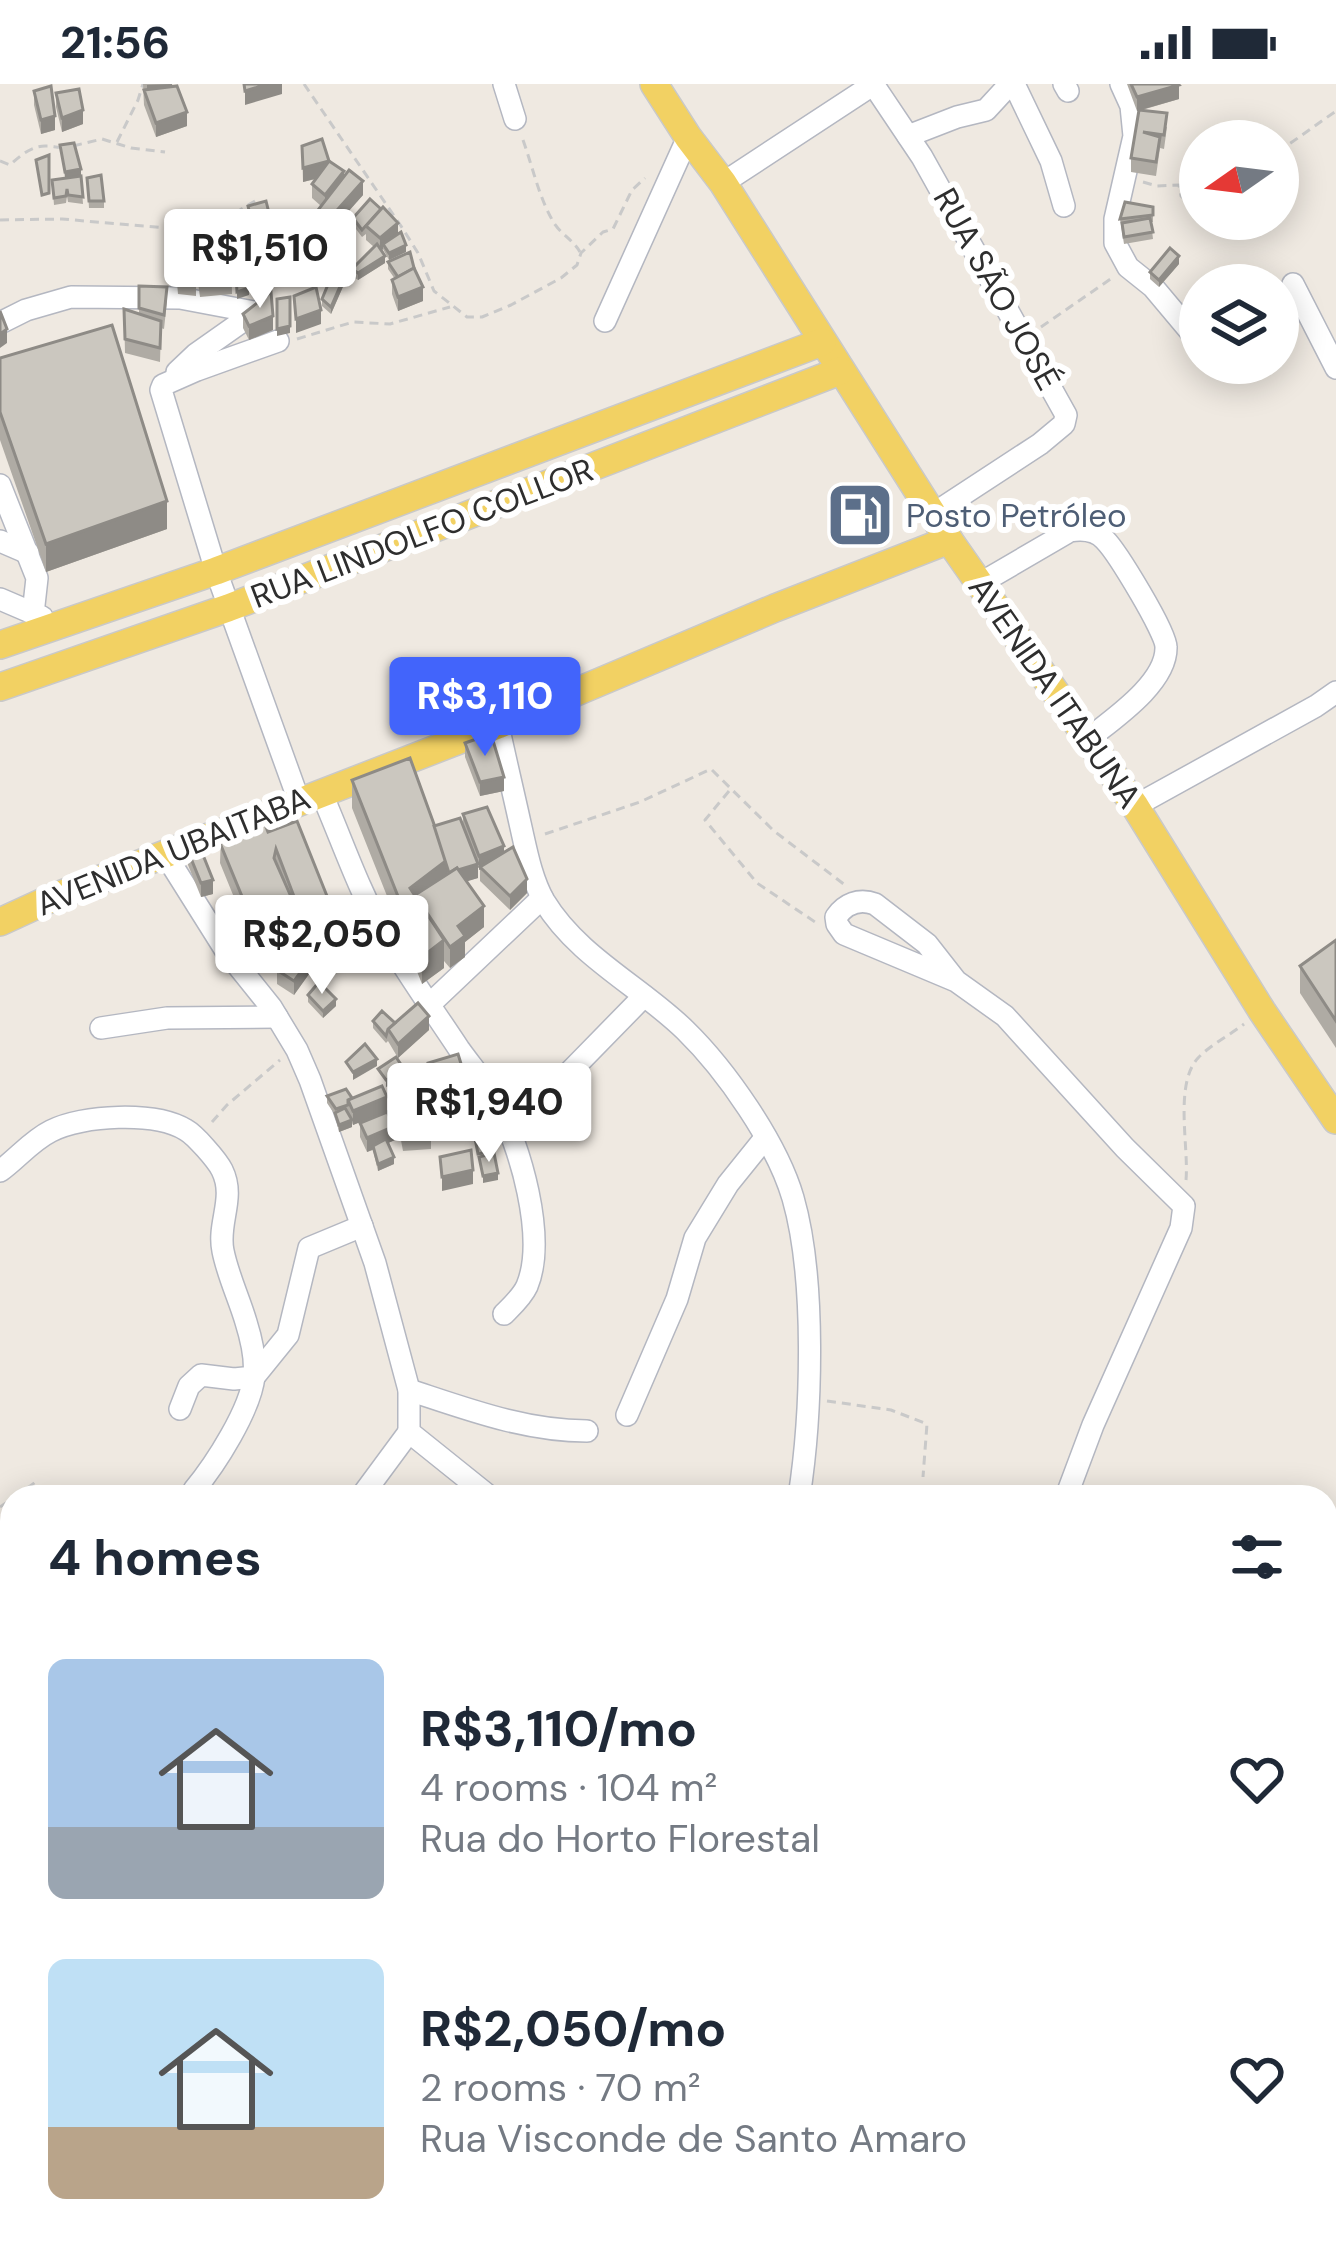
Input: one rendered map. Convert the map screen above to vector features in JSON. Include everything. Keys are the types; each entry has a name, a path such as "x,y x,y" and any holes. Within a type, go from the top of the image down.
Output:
{"main road":[{"name":"AVENIDA ITABUNA","path":"654,84 723,183 949,540 1135,806 1336,1120"},
{"name":"RUA LINDOLFO COLLOR","path":"0,645 46,619 216,571 822,342"},
{"name":"RUA LINDOLFO COLLOR","path":"0,687 228,608 840,371"},
{"name":"AVENIDA UBAITABA","path":"0,922 949,540"}],"street":[{"path":"504,84 515,119"},
{"path":"723,183 874,84"},
{"name":"RUA SÃO JOSÉ","path":"874,84 1066,416 1064,424 1040,444 933,514"},
{"path":"908,136 986,110 1012,84 1051,161 1064,206"},
{"path":"1121,84 1131,106 1133,136 1115,219 1115,243 1128,267 1179,318"},
{"path":"605,321 688,136"},
{"path":"1299,296 1336,368"},
{"path":"0,323 71,297 180,298 247,318 196,354 162,387"},
{"path":"162,387 278,341"},
{"path":"162,387 228,608 310,797 381,929 494,1098 511,1132 530,1204 535,1253 527,1285 504,1314"},
{"path":"0,485 37,578 46,619"},
{"path":"980,584 1070,530 1082,529 1104,538 1162,629 1167,648 1148,687 1088,739"},
{"path":"0,541 28,553"},
{"path":"0,599 46,619"},
{"path":"1135,806 1336,692"},
{"path":"498,725 542,898 575,940 697,1043 748,1109 780,1162 794,1199 806,1277 807,1397 800,1485"},
{"path":"165,854 297,1050 362,1226 409,1390 409,1432 371,1485"},
{"path":"430,1004 542,898"},
{"path":"956,981 927,944 875,904 866,900 842,908 836,917 844,934 956,981 1005,1016 1184,1206 1181,1228 1071,1485"},
{"path":"511,1132 644,996"},
{"path":"101,1028 166,1018 277,1017"},
{"path":"0,1171 54,1129 132,1117 182,1126 222,1169 228,1189 222,1248 246,1322 254,1377 246,1405 198,1485"},
{"path":"627,1414 677,1299 695,1238 728,1184 766,1138"},
{"path":"180,1409 189,1386 201,1375 254,1377 288,1335 309,1248 362,1226"},
{"path":"409,1390 540,1428 587,1431"},
{"path":"409,1432 475,1485"}],"path":[{"path":"116,143 142,84"},
{"path":"304,84 418,253 434,291 467,317 482,317 561,278 603,232 614,229 640,180 650,175 673,176"},
{"path":"1299,137 1336,111"},
{"path":"515,119 542,201 556,226 581,253"},
{"path":"0,161 10,165 26,151 48,145 55,148 102,140 165,152"},
{"path":"1124,178 1157,186 1179,185"},
{"path":"0,220 62,219 201,231 255,201"},
{"path":"1024,338 1128,267"},
{"path":"278,341 353,322 390,324 452,307"},
{"path":"524,839 640,802 711,769 774,831 866,900"},
{"path":"731,789 705,820 757,884 814,922 844,934"},
{"path":"1184,1206 1188,1075 1198,1059 1262,1011"},
{"path":"200,1144 206,1128 227,1105 297,1050"},
{"path":"807,1397 891,1410 927,1424 923,1477"},
{"path":"31,1485 37,1481"}],"building":[{"path":"1131,84 1178,84 1179,85 1137,97"},
{"path":"51,86 55,116 41,120 34,91"},
{"path":"177,86 187,112 156,123 144,90"},
{"path":"79,89 83,110 62,118 56,93"},
{"path":"1139,110 1167,113 1164,135 1143,132 1160,137 1156,162 1131,158"},
{"path":"322,139 329,161 303,168 302,146"},
{"path":"74,143 81,169 65,172 60,145"},
{"path":"49,155 49,193 42,195 36,160"},
{"path":"329,161 344,171 325,195 312,184"},
{"path":"349,170 363,181 331,217 318,210"},
{"path":"101,175 104,201 89,201 87,178"},
{"path":"81,176 83,197 68,195 67,189 66,196 54,198 52,180"},
{"path":"370,199 381,209 362,230 353,218"},
{"path":"266,201 271,221 253,226 248,206"},
{"path":"1125,202 1153,207 1153,215 1120,219"},
{"path":"383,207 398,223 380,238 366,226"},
{"path":"309,214 316,240 294,247 293,219"},
{"path":"282,217 287,239 258,246 252,227"},
{"path":"1150,218 1153,232 1124,237 1122,223"},
{"path":"401,232 406,245 389,253 383,244"},
{"path":"377,244 385,256 358,273 352,269"},
{"path":"195,247 231,247 232,280 200,283"},
{"path":"280,247 285,270 258,277 253,252"},
{"path":"1170,248 1179,256 1159,280 1150,272"},
{"path":"174,249 193,249 196,282 178,280"},
{"path":"410,252 414,268 398,277 388,262"},
{"path":"247,257 249,288 237,292 235,258"},
{"path":"414,268 423,287 398,297 392,280"},
{"path":"334,270 345,275 331,307 322,299"},
{"path":"139,286 167,287 164,315 139,308"},
{"path":"316,287 321,310 296,319 294,296"},
{"path":"271,292 273,316 249,326 243,314"},
{"path":"290,297 290,326 277,329 277,299"},
{"path":"124,309 161,321 160,348 125,339"},
{"path":"112,325 167,501 46,544 0,412 0,358"},
{"path":"491,734 504,777 480,782 465,743"},
{"path":"410,758 447,860 410,888 444,940 422,957 352,780"},
{"path":"487,807 504,846 479,856 463,814"},
{"path":"460,818 478,864 449,873 434,826"},
{"path":"263,819 268,832 297,821 331,906 309,914 306,907 298,907 276,849 274,858 296,908 253,923 220,843 221,836"},
{"path":"199,845 213,880 201,883 188,851"},
{"path":"513,847 527,879 510,896 480,867"},
{"path":"457,868 484,906 458,926 465,936 450,947 415,895"},
{"path":"1336,940 1336,1021 1300,966"},
{"path":"291,949 309,960 294,981 277,970"},
{"path":"319,982 336,999 323,1011 308,995"},
{"path":"418,1003 429,1016 398,1044 388,1029"},
{"path":"382,1011 395,1023 386,1036 373,1021"},
{"path":"365,1044 377,1059 353,1072 346,1062"},
{"path":"458,1054 477,1098 434,1110 417,1078 430,1075 428,1063"},
{"path":"396,1057 406,1072 386,1080 378,1069"},
{"path":"382,1086 387,1097 353,1111 348,1100"},
{"path":"346,1089 352,1098 336,1109 327,1096"},
{"path":"345,1108 352,1120 339,1125 335,1113"},
{"path":"387,1112 395,1126 367,1138 360,1123"},
{"path":"426,1115 431,1135 403,1137 400,1121"},
{"path":"488,1134 494,1151 478,1154 475,1138"},
{"path":"386,1139 394,1157 378,1164 373,1146"},
{"path":"471,1150 473,1170 442,1177 440,1157"},
{"path":"494,1153 498,1173 483,1176 479,1157"}],"place":[{"name":"Posto Petróleo","path":"860,515"}]}
